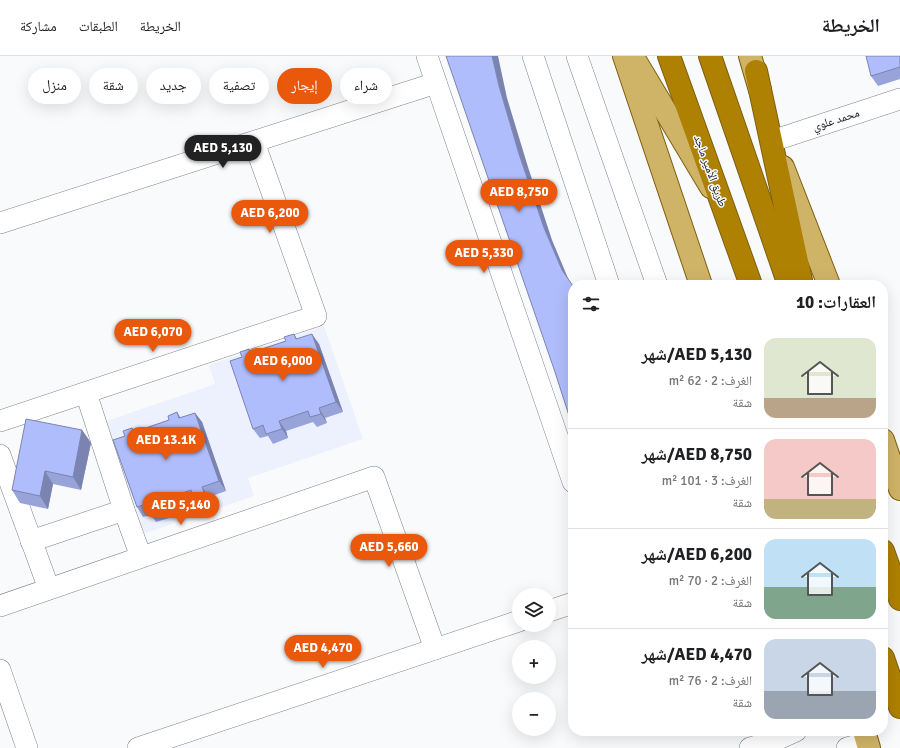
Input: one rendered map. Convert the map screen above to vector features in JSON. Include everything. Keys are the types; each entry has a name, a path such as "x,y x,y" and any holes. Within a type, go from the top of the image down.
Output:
{"highway":[{"name":"طريق الأمير ماجد","path":"669,56 749,280"},
{"path":"710,56 787,280"},
{"path":"753,63 801,280"},
{"path":"888,565 900,599"},
{"path":"888,672 900,707"}],"main road":[{"path":"624,56 699,280"},
{"path":"632,56 724,209"},
{"path":"753,63 772,141 827,280"},
{"path":"888,454 900,489"}],"street":[{"path":"427,56 568,467"},
{"path":"533,56 607,280"},
{"path":"577,56 655,280"},
{"path":"0,223 436,83"},
{"name":"محمد علوي","path":"772,141 900,99"},
{"path":"0,422 316,316 254,142"},
{"path":"86,393 141,557"},
{"path":"0,455 49,589"},
{"path":"0,606 374,476 435,649"},
{"path":"31,541 124,510"},
{"path":"556,609 568,605"},
{"path":"138,748 512,623"},
{"path":"0,670 27,748"},
{"path":"750,748 777,745 789,736"}],"shaded area":[{"path":"324,326 363,439 248,478 254,496 140,535 101,423 215,384 209,365"}],"building":[{"path":"446,56 492,56 499,86 519,154 544,228 562,270 569,280 568,412"},
{"path":"866,56 900,56 900,67 871,76"},
{"path":"294,334 296,339 312,334 336,402 319,408 321,414 310,417 308,411 279,421 282,429 266,434 263,425 253,429 230,361 242,357 240,352 249,349 250,353 286,341 284,337"},
{"path":"177,412 179,418 195,413 219,481 202,487 204,492 193,496 191,490 163,500 165,507 149,513 146,504 137,507 113,440 125,436 123,431 132,428 134,432 169,420 168,416"},
{"path":"26,419 82,430 73,477 45,471 40,496 12,490"}]}
